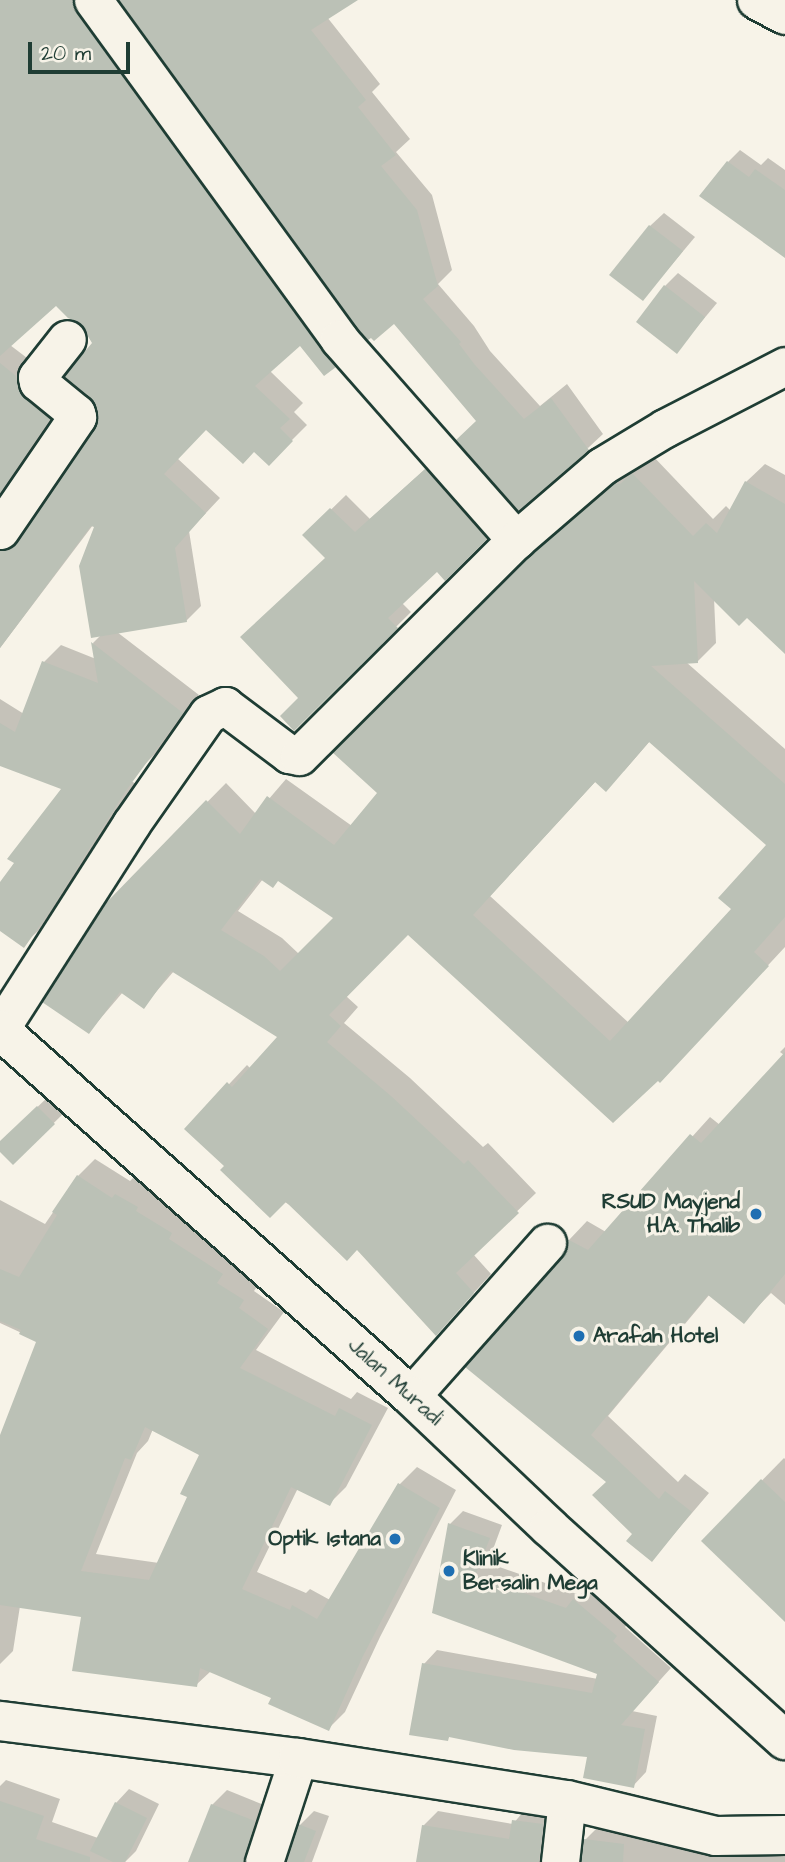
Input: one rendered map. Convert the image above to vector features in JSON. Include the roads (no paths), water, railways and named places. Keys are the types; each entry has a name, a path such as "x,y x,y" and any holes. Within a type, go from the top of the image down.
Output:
{"main road":[{"path":"757,0 785,15"},
{"name":"Jalan Muradi","path":"0,1030 411,1396 549,1527 785,1740"},
{"path":"0,1721 299,1758 567,1800 716,1836 785,1835"}],"street":[{"path":"93,0 339,339 516,540"},
{"path":"0,530 77,417 76,413 38,382 37,377 67,339"},
{"path":"0,1030 131,824 208,714 225,706 289,754 299,756 516,540 618,456 785,366"},
{"path":"411,1396 547,1242"},
{"path":"264,1862 299,1758"},
{"path":"560,1862 567,1800"}],"place":[{"name":"RSUD Mayjend H.A. Thalib","path":"756,1214"},
{"name":"Arafah Hotel","path":"579,1336"},
{"name":"Optik Istana","path":"395,1539"},
{"name":"Klinik Bersalin Mega","path":"449,1571"}]}
